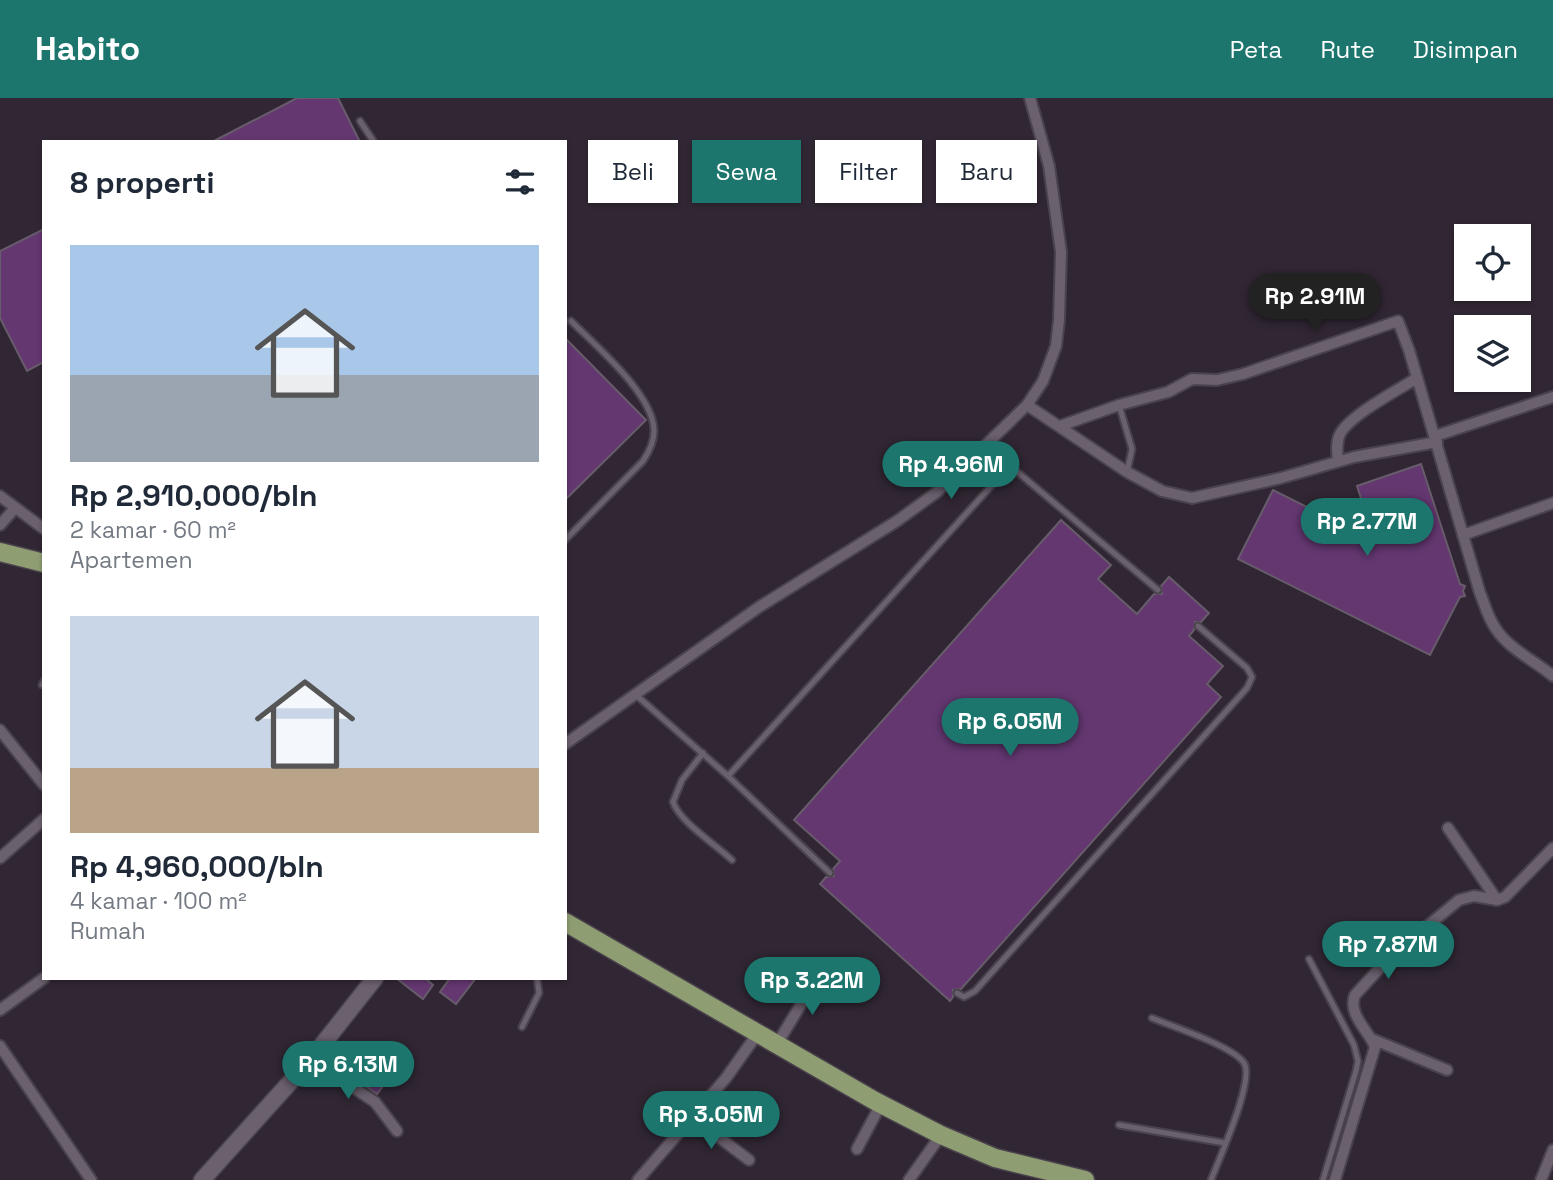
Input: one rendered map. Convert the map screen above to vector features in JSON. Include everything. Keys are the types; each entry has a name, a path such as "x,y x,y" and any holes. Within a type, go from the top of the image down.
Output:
{"main road":[{"path":"0,552 42,560"},
{"path":"567,923 881,1104 941,1135 995,1158 1085,1180"}],"street":[{"path":"567,743 783,590 897,521 937,492 1027,405 1043,381 1056,346 1061,252 1049,166 1030,98"},
{"path":"1060,426 1119,405 1168,392 1192,379 1217,380 1243,374 1398,321 1436,439 1480,593 1491,621 1498,633 1553,676"},
{"path":"1338,461 1338,440 1345,428 1370,408 1417,378"},
{"path":"1027,405 1161,491 1192,498 1436,439 1553,397"},
{"path":"0,496 42,528"},
{"path":"1463,535 1553,503"},
{"path":"0,525 15,508"},
{"path":"0,730 42,782"},
{"path":"0,859 42,821"},
{"path":"1448,828 1497,900"},
{"path":"1335,1180 1375,1047 1352,1003 1363,985 1399,949 1459,900 1474,896 1497,900 1505,897 1553,848"},
{"path":"777,1044 820,973"},
{"path":"0,1010 42,979"},
{"path":"202,1180 311,1059 373,980"},
{"path":"638,1180 726,1077 758,1033"},
{"path":"1372,1039 1447,1070"},
{"path":"0,1046 91,1180"},
{"path":"311,1059 375,1102 397,1131"},
{"path":"857,1149 881,1104"},
{"path":"692,1117 749,1160"},
{"path":"909,1180 941,1135"},
{"path":"1541,1180 1553,1150"}],"lane":[{"path":"360,121 373,140"},
{"path":"567,538 643,461 652,447 654,432 652,415 643,398 571,321"},
{"path":"1119,405 1132,449 1127,471"},
{"path":"728,776 1004,472 1015,470 1158,590"},
{"path":"957,993 964,997 975,991 1247,688 1252,677 1247,668 1198,626"},
{"path":"636,695 728,776 830,873"},
{"path":"703,754 682,780 673,802 686,821 732,860"},
{"path":"1309,959 1354,1045 1357,1061 1353,1085 1322,1180"},
{"path":"522,1027 539,993 537,980"},
{"path":"1152,1018 1233,1053 1244,1063 1247,1074 1242,1098 1211,1180"},
{"path":"1119,1125 1225,1143"}],"building":[{"path":"297,98 338,98 359,140 216,140"},
{"path":"42,230 42,363 27,371 0,318 0,251"},
{"path":"567,340 646,420 567,498"},
{"path":"1421,464 1460,584 1465,586 1465,596 1460,597 1430,655 1238,559 1273,490 1375,541 1357,486"},
{"path":"1061,520 1111,565 1098,579 1137,614 1154,594 1162,594 1161,586 1169,577 1209,613 1201,622 1195,622 1194,630 1189,636 1223,666 1207,684 1221,697 961,989 953,990 950,1001 820,884 826,877 834,876 833,869 840,861 794,820"},
{"path":"399,980 427,980 433,985 423,999"},
{"path":"449,980 474,980 456,1004 440,992"},
{"path":"348,1053 386,1082 377,1094 338,1066"}]}
